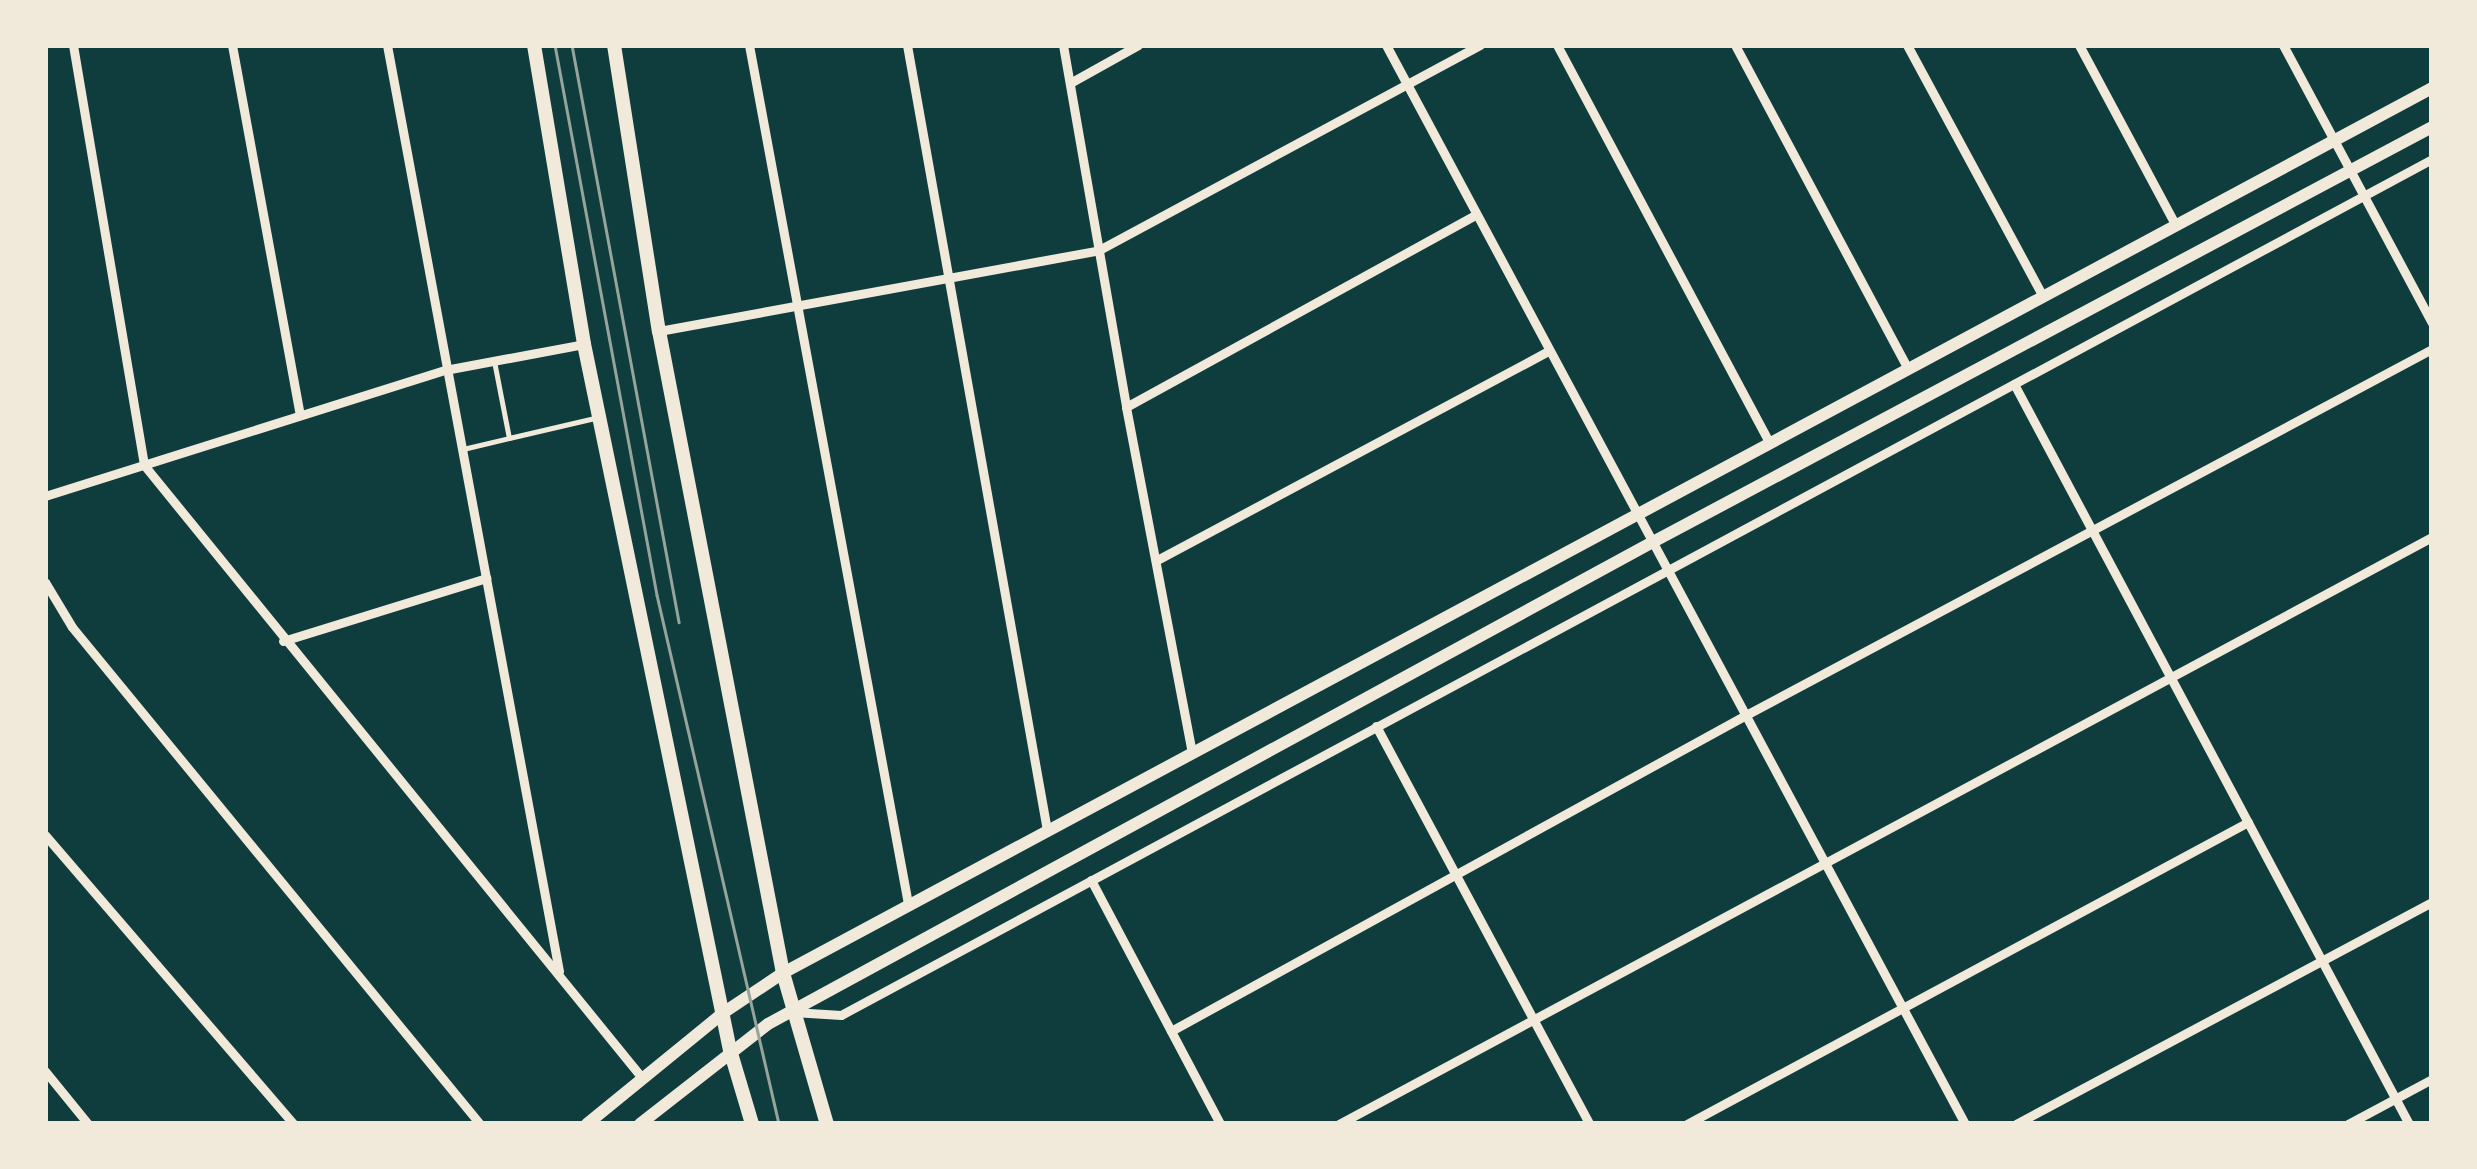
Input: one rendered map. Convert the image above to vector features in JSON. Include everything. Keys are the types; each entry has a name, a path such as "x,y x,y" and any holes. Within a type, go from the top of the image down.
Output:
{"main road":[{"path":"534,45 584,344 722,1013 752,1124"},
{"path":"614,45 659,331 783,973 827,1124"},
{"path":"588,1124 722,1013 783,973 2432,88"},
{"path":"640,1124 654,1118 730,1050 793,1012 1651,543 2432,127"}],"street":[{"path":"73,45 144,464 282,641 642,1078"},
{"path":"232,45 300,416"},
{"path":"386,45 560,974"},
{"path":"749,45 908,904"},
{"path":"907,45 1047,830"},
{"path":"1063,45 1192,752"},
{"path":"1070,83 1138,45"},
{"path":"1386,45 1965,1124"},
{"path":"659,331 1098,250 1480,45"},
{"path":"1557,45 1770,444"},
{"path":"1735,45 1908,369"},
{"path":"1907,45 2044,296"},
{"path":"2079,45 2176,226"},
{"path":"2283,45 2432,323"},
{"path":"793,1012 841,1014 2432,159"},
{"path":"1126,406 1475,214"},
{"path":"45,496 445,370 584,344"},
{"path":"1172,1030 1744,716 2432,349"},
{"path":"1158,560 1548,351"},
{"path":"2014,384 2409,1124"},
{"path":"1339,1124 2432,538"},
{"path":"282,641 486,578"},
{"path":"45,582 72,627 480,1124"},
{"path":"1376,726 1589,1124"},
{"path":"1687,1124 2248,822"},
{"path":"45,835 294,1124"},
{"path":"1091,880 1220,1124"},
{"path":"2016,1124 2432,902"},
{"path":"45,1072 88,1124"},
{"path":"2348,1124 2432,1079"}],"lane":[{"path":"494,361 509,438"},
{"path":"461,450 599,417"}],"tram line":[{"path":"555,45 657,595 779,1124"},
{"path":"572,45 679,622"}]}
